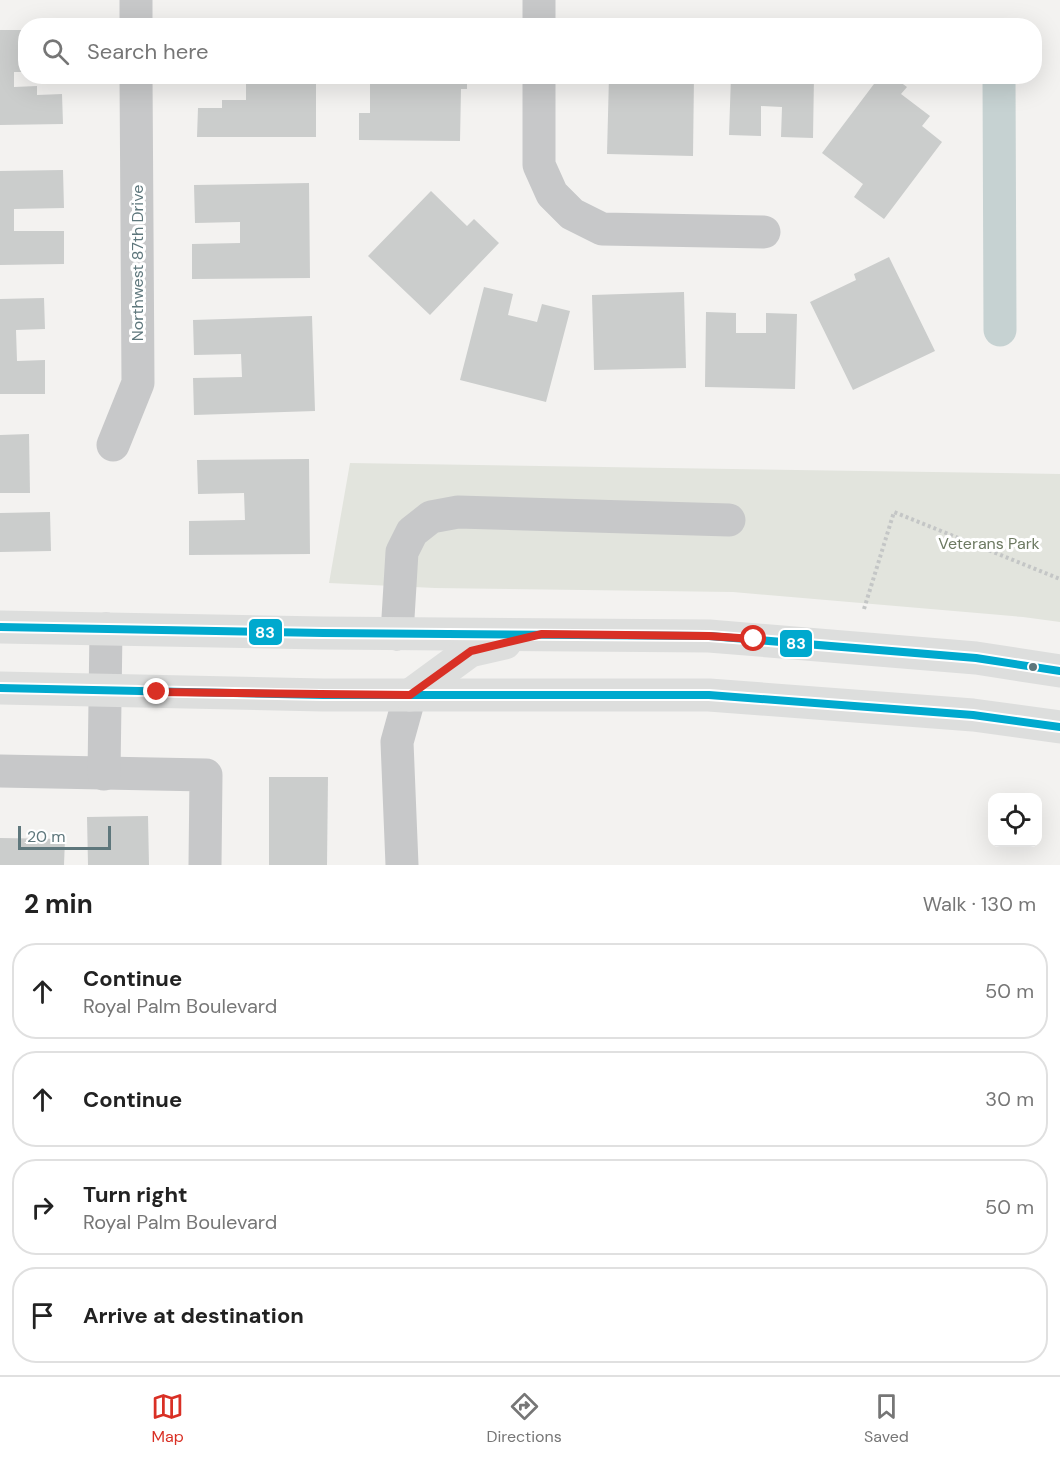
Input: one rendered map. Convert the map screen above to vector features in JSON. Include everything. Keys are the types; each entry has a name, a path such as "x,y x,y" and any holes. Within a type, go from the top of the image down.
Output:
{"main road":[{"path":"0,627 397,634 709,636 976,658 1060,671"},
{"path":"410,695 471,651 542,634"},
{"path":"0,688 311,695 709,695 974,715 1060,727"}],"street":[{"path":"136,0 136,18"},
{"path":"539,0 539,18"},
{"name":"Northwest 87th Drive","path":"113,445 138,383 136,84"},
{"path":"539,84 539,165 552,194 572,214 602,229 764,232"},
{"path":"397,634 402,552 412,532 431,517 458,512 729,520"},
{"path":"104,774 106,629"},
{"path":"402,865 397,742 410,695"},
{"path":"0,771 206,775 205,865"}],"path":[{"path":"864,609 894,512 1060,579"}],"green space":[{"name":"Veterans Park","path":"350,463 1060,474 1060,622 733,592 435,588 329,583"}],"building":[{"path":"0,30 18,30 18,72 14,72 14,87 37,86 37,95 62,94 63,124 0,125"},
{"path":"246,84 316,84 316,137 197,137 198,108 222,108 222,100 246,100"},
{"path":"370,84 467,84 467,89 461,89 460,141 359,140 359,113 370,113"},
{"path":"609,84 694,84 693,156 607,154"},
{"path":"731,84 814,84 813,138 781,137 782,107 761,106 761,136 729,135"},
{"path":"874,84 903,84 907,87 901,94 930,116 922,126 942,142 884,219 854,197 863,184 822,153"},
{"path":"63,170 64,208 14,209 14,231 64,231 64,264 0,265 0,171"},
{"path":"309,183 310,278 192,279 192,244 240,243 240,222 195,223 194,185"},
{"path":"431,191 467,226 474,219 499,243 430,315 368,256"},
{"path":"889,257 935,351 853,390 810,302 856,280 854,274"},
{"path":"484,287 513,294 508,315 537,322 542,304 570,311 546,402 460,380"},
{"path":"684,292 686,368 594,370 592,295"},
{"path":"44,298 45,329 16,330 17,361 45,360 45,394 0,394 0,299"},
{"path":"706,312 736,313 736,333 766,333 766,313 797,314 795,389 705,387"},
{"path":"312,316 315,411 194,415 193,378 242,377 241,354 194,355 193,320"},
{"path":"29,434 30,493 0,493 0,435"},
{"path":"309,459 310,554 189,555 189,521 245,520 244,493 198,494 197,460"},
{"path":"50,512 51,551 0,552 0,513"},
{"path":"269,777 328,777 327,865 269,865"},
{"path":"148,816 149,865 88,865 87,817"},
{"path":"0,838 65,839 64,865 0,865"}],"waterway":[{"path":"999,84 1000,330"}],"transit line":[{"name":"83","path":"0,627 323,633 709,636 976,658 1060,671"},
{"name":"83","path":"0,688 323,695 709,695 973,715 1060,727"}],"route":[{"path":"157,692 410,695 471,651 542,634 709,636 754,639"}]}
